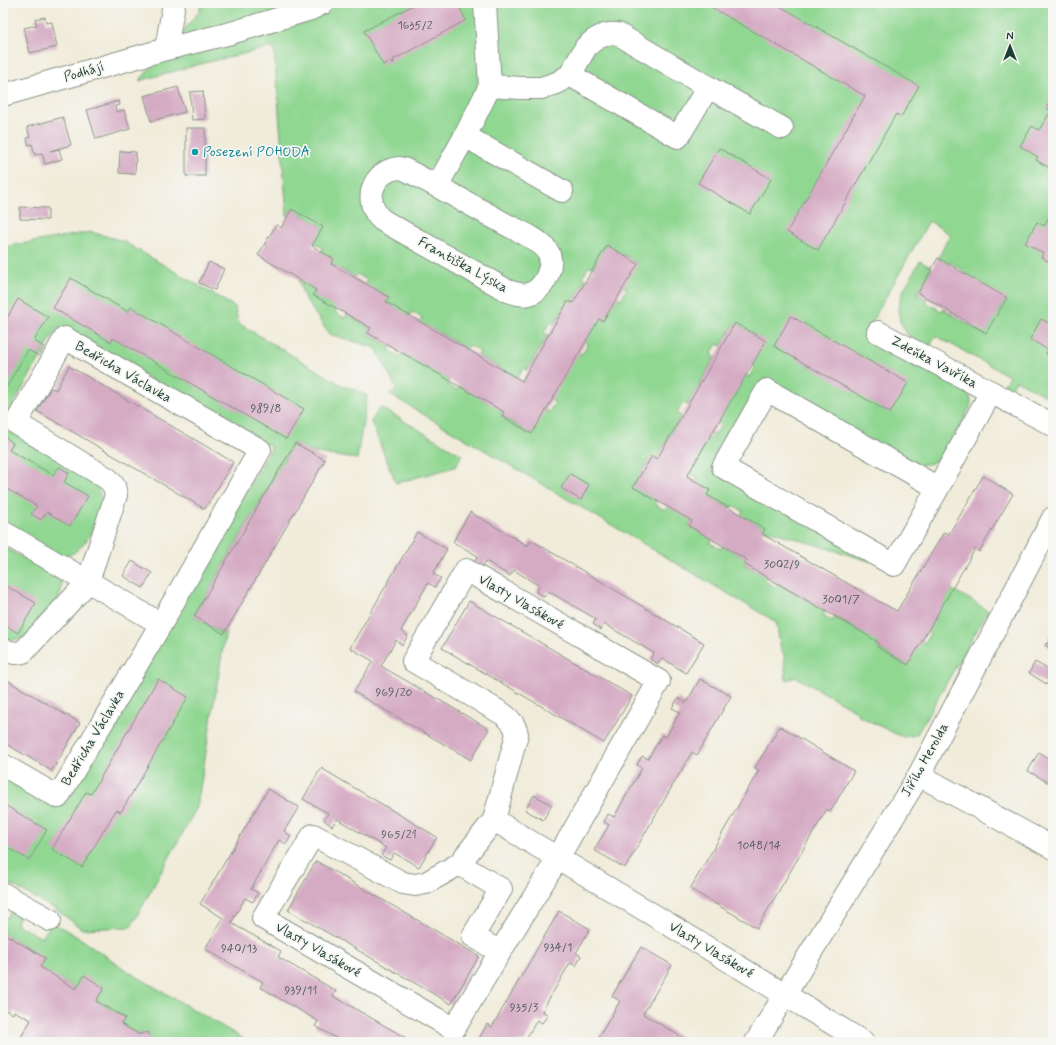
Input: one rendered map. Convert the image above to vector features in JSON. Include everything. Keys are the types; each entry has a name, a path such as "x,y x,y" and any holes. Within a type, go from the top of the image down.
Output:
{"street":[{"path":"166,49 174,3"},
{"name":"Podhájí","path":"3,95 166,49 231,33 311,9 323,3"},
{"path":"437,186 465,136 490,86 485,3"},
{"path":"490,86 541,88 557,83 570,74 586,47 606,34 614,33 782,128"},
{"path":"570,74 678,137 708,87"},
{"path":"465,136 562,191"},
{"name":"Františka Lýska","path":"392,169 404,169 437,186 546,248 550,256 550,265 546,278 538,290 522,295 508,291 387,223 379,217 373,207 372,193 375,182 382,174 392,169"},
{"name":"Zdeňka Vavříka","path":"878,332 1053,425"},
{"name":"Bedřicha Václavka","path":"3,765 58,797 161,624 260,450 65,338 16,423 108,479 114,486 116,495 88,582 23,652 15,653 4,651"},
{"name":"Zdeňka Vavříka","path":"938,488 767,390 723,467 894,565 938,488 991,392"},
{"name":"Jiřího Herolda","path":"756,1042 919,775 1053,518"},
{"path":"3,532 161,624"},
{"name":"Vlasty Vlasákové","path":"466,570 659,681 558,858 454,1029 263,918 312,834 403,883 415,885 426,883 459,864 494,820 517,734 516,727 509,718 413,661 466,570"},
{"path":"919,775 1053,848"},
{"name":"Vlasty Vlasákové","path":"494,820 863,1042"},
{"path":"459,864 501,889 473,936 500,952"},
{"path":"3,894 50,920"}],"green space":[{"path":"200,3 1053,3 1053,400 1016,380 1010,392 1002,388 1009,376 936,336 928,349 908,335 900,322 898,308 902,293 920,261 932,268 917,294 927,300 926,302 941,311 943,309 985,334 1006,299 963,274 964,271 950,262 948,265 938,259 950,234 929,221 870,325 864,339 886,353 916,367 934,373 968,392 971,399 970,408 943,456 932,463 920,465 904,461 764,378 712,468 872,562 764,529 741,515 743,511 732,505 730,508 706,495 696,482 699,478 688,473 711,434 715,435 721,425 717,423 745,375 749,377 755,366 751,364 765,341 735,323 721,346 717,344 711,354 715,357 687,405 683,403 677,413 681,416 656,459 651,456 634,486 657,500 655,504 665,510 667,506 692,520 689,526 712,539 710,543 721,549 723,545 746,559 744,564 767,577 765,581 775,587 778,584 825,611 823,615 833,621 835,617 879,642 877,647 907,665 921,641 925,643 930,633 927,631 951,589 988,611 917,734 904,737 898,735 859,716 855,710 796,677 786,680 784,655 781,649 776,622 389,394 397,390 376,348 329,334 304,297 298,279 316,289 313,295 337,308 335,312 345,318 347,314 370,328 368,333 391,347 389,351 400,356 402,353 449,380 447,384 457,390 460,386 503,411 501,416 531,434 545,410 549,412 555,402 551,400 578,353 582,354 588,344 585,342 598,318 617,297 621,299 627,289 623,286 637,263 606,245 593,268 589,266 583,276 586,279 572,303 568,301 554,324 550,322 544,333 548,335 527,370 523,368 517,378 478,356 480,351 469,345 467,349 420,322 422,318 412,312 409,316 386,302 365,284 367,280 357,274 354,277 330,263 321,252 323,248 313,242 321,226 292,209 287,216 274,48 204,63 139,81 200,11"},
{"path":"91,232 123,241 235,307 238,323 345,387 353,388 367,396 357,459 309,452 294,443 194,616 223,634 226,629 197,807 131,927 82,929 58,911 3,880 3,776 49,803 171,620 271,449 270,446 61,329 57,329 3,422 3,247"},
{"path":"380,407 462,455 455,467 396,483 371,422"},
{"path":"3,427 89,477 97,487 101,499 99,516 91,534 78,549 71,554 63,557 3,524"},
{"path":"3,546 60,580 61,585 61,593 58,600 29,635 19,639 3,639"},
{"path":"13,908 22,913 16,924 42,938 52,922 81,939 129,972 249,1042 153,1042 149,1040 148,1032 140,1035 121,1024 125,1017 96,1001 104,988 84,976 76,989 40,967 45,958 3,933 3,916 7,918"}],"building":[{"path":"417,3 457,3 466,20 393,60 394,63 391,61 383,65 364,31"},
{"path":"704,3 775,3 919,86 901,117 896,114 818,250 787,232 865,96"},
{"path":"45,17 46,23 52,22 57,47 30,53 24,28 37,25 35,19"},
{"path":"178,87 185,112 151,121 144,96"},
{"path":"1053,88 1053,170 1036,160 1038,157 1020,146 1032,126 1039,130 1051,111 1046,108 1052,99 1048,97"},
{"path":"203,91 205,119 192,120 190,92"},
{"path":"119,101 120,105 115,106 116,112 124,110 130,129 96,139 87,110"},
{"path":"63,117 71,145 50,151 59,149 62,159 45,164 42,153 35,155 32,144 29,145 27,138 30,137 27,127"},
{"name":"Posezení POHODA","path":"186,128 205,128 205,176 186,176"},
{"path":"719,148 771,179 750,214 698,183"},
{"path":"120,151 136,152 135,174 119,173"},
{"path":"20,207 48,208 48,220 20,219"},
{"path":"292,209 323,227 312,246 334,259 331,264 389,297 386,302 522,381 568,301 573,303 607,245 638,264 603,321 599,319 532,434 502,416 504,412 368,333 371,328 313,295 316,290 258,255 276,225 281,228"},
{"path":"1053,211 1053,264 1041,257 1043,253 1025,243 1037,222 1044,226"},
{"path":"938,258 1007,298 986,333 918,293"},
{"path":"209,262 224,269 215,290 199,283"},
{"path":"71,278 128,312 131,307 304,409 286,439 113,338 111,342 53,308"},
{"path":"18,299 48,317 34,341 44,347 39,356 28,350 3,393 3,322 4,323"},
{"path":"791,316 908,383 890,413 774,346"},
{"path":"1053,316 1053,358 1046,354 1048,350 1030,339 1041,319 1049,323"},
{"path":"735,323 766,341 687,476 710,490 707,495 765,529 762,534 897,611 944,532 949,534 983,476 1013,494 979,552 975,549 908,665 877,647 879,643 860,631 744,564 747,560 689,526 692,521 633,487 652,456 657,459"},
{"path":"69,366 233,462 205,509 37,411 51,388 56,390"},
{"path":"3,399 8,403 3,411"},
{"path":"4,436 13,443 9,450 53,475 59,467 69,473 64,482 88,496 70,526 47,512 41,520 31,514 37,506 3,487"},
{"path":"295,443 325,460 224,634 194,616"},
{"path":"570,474 589,485 581,500 561,488"},
{"path":"470,512 528,546 531,540 704,643 686,673 662,658 658,664 650,659 654,653 604,624 601,630 593,624 596,619 548,591 544,597 536,592 539,586 514,570 510,576 486,561 482,567 474,562 478,556 453,542"},
{"path":"417,532 447,549 433,574 441,578 435,587 428,583 401,631 408,636 402,645 396,640 381,666 489,729 471,760 354,692 373,661 350,648"},
{"path":"132,561 152,573 143,588 123,576"},
{"path":"3,584 36,603 18,633 3,624"},
{"path":"469,601 632,696 604,743 442,648"},
{"path":"1053,633 1053,649 1045,645"},
{"path":"1035,662 1053,672 1053,676 1048,685 1029,673"},
{"path":"3,678 80,723 52,771 3,742"},
{"path":"158,679 188,697 121,812 116,810 82,867 52,849 86,792 91,794"},
{"path":"700,679 731,696 697,755 692,752 625,868 594,850 609,825 604,822 608,814 614,817 642,768 637,765 642,756 648,759 662,735 666,737 680,712 672,708 678,698 686,703"},
{"path":"780,726 854,771 830,812 827,809 757,928 690,889 759,770 755,768"},
{"path":"1039,752 1053,761 1053,785 1028,771"},
{"path":"321,768 437,837 419,867 394,853 390,860 381,855 386,848 337,819 332,826 324,820 328,813 303,799"},
{"path":"268,789 299,807 284,831 291,836 286,844 279,840 251,889 258,893 253,902 245,898 231,923 281,951 278,957 336,991 333,996 413,1042 343,1042 315,1026 318,1021 260,987 263,982 205,949 223,918 200,904"},
{"path":"534,795 552,805 543,820 525,810"},
{"path":"3,804 47,830 29,860 3,845"},
{"path":"316,861 479,956 451,1004 288,910"},
{"path":"559,911 590,929 576,953 581,956 576,966 570,963 542,1011 548,1015 542,1023 537,1020 524,1042 477,1042 487,1024 492,1027"},
{"path":"3,933 45,958 40,967 76,989 84,975 104,988 96,1001 125,1018 121,1024 140,1035 148,1032 149,1040 153,1042 18,1042 31,1020 14,1011 13,1014 3,1009"},
{"path":"641,947 672,965 643,1014 690,1042 596,1042 620,1001 612,996"}],"place":[{"name":"Posezení POHODA","path":"195,152"}]}
